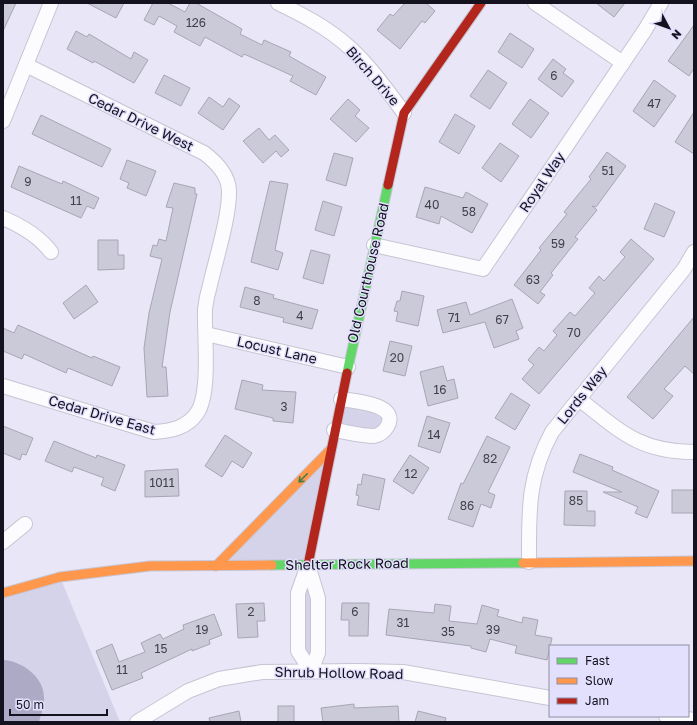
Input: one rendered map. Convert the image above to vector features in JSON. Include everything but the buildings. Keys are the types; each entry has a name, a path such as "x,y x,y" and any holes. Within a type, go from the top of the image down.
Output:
{"street":[{"path":"3,121 51,3"},
{"name":"Old Courthouse Road","path":"308,565 334,430 404,113 481,3"},
{"path":"535,3 623,62"},
{"name":"Royal Way","path":"374,245 483,269 623,62 661,3"},
{"name":"Birch Drive","path":"282,4 326,29 348,46 364,61 404,113"},
{"name":"Cedar Drive West","path":"26,65 204,153 219,166 227,180 229,202 205,307 206,334 203,396 196,414"},
{"path":"3,218 18,224 43,241 51,252"},
{"name":"Lords Way","path":"530,562 529,504 535,471 542,450 552,432 684,269 694,252"},
{"name":"Locust Lane","path":"206,334 259,345 348,367"},
{"name":"Cedar Drive East","path":"3,386 154,432 169,432 182,427 196,414"},
{"path":"334,430 374,436 384,431 389,422 388,414 379,406 341,399"},
{"path":"579,399 630,438 656,449 677,452 694,452"},
{"path":"216,566 330,450"},
{"path":"3,542 25,524"},
{"name":"Shelter Rock Road","path":"3,593 60,577 107,570 150,566 694,561"},
{"path":"308,565 298,593 298,651 311,671"},
{"path":"308,565 318,598 318,653 311,671"},
{"name":"Shrub Hollow Road","path":"137,722 188,690 219,679 262,672 403,672 549,698"},
{"path":"673,717 694,720"}],"shaded area":[{"path":"341,399 382,407 384,431 334,430"},
{"path":"330,450 309,565 318,598 311,671 298,651 308,565 216,566"},
{"path":"60,577 120,722 3,722 3,593"},
{"path":"3,660 17,663 31,671 40,683 43,690 44,700 39,722 3,722"}],"traffic: fast":[{"path":"347,373 388,185"},
{"path":"272,565 523,563"}],"traffic: slow":[{"path":"216,566 330,450"},
{"path":"523,563 694,561"},
{"path":"3,593 60,577 150,566 272,565"}],"traffic: jam":[{"path":"388,185 404,113 481,3"},
{"path":"308,565 347,373"}]}
